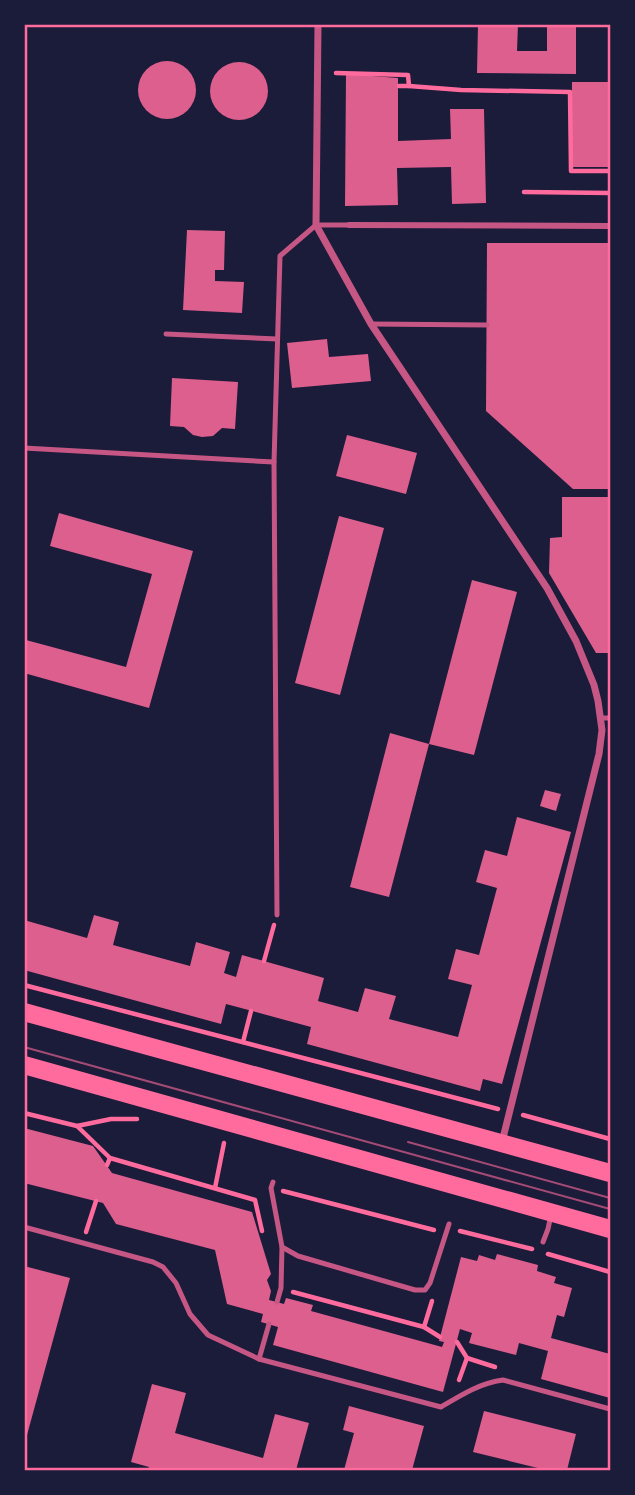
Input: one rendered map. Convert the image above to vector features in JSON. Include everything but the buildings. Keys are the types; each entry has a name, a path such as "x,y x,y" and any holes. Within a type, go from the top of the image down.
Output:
{"main road":[{"path":"24,1012 611,1173"},
{"path":"24,1065 611,1229"}],"street":[{"path":"318,24 316,225 372,324 547,587 576,641 594,685 601,718 599,754 502,1143"},
{"path":"349,226 611,226"}],"lane":[{"path":"277,915 274,462 280,256 316,225 349,226"},
{"path":"372,324 487,325"},
{"path":"166,334 277,338"},
{"path":"24,448 274,462"},
{"path":"601,718 611,718"},
{"path":"272,1185 282,1247 281,1288 276,1302"},
{"path":"542,1242 551,1212"},
{"path":"282,1247 298,1256 415,1290 425,1290 430,1283 449,1224"},
{"path":"24,1227 153,1262 163,1268 176,1283 190,1314 208,1335 258,1359 441,1407 488,1382 503,1380 611,1409"},
{"path":"258,1359 269,1324"}],"path":[{"path":"336,73 408,75 409,86"},
{"path":"399,86 570,92 571,171 611,172"},
{"path":"524,192 611,192"},
{"path":"264,961 277,915"},
{"path":"24,985 611,1139"},
{"path":"243,1042 251,1011"},
{"path":"24,1113 77,1126 110,1158 255,1200 264,1237"},
{"path":"215,1188 224,1143"},
{"path":"107,1166 110,1158"},
{"path":"272,1185 427,1229 452,1229 611,1272"},
{"path":"86,1233 96,1201"},
{"path":"285,1290 424,1327 440,1337"},
{"path":"424,1327 435,1290"}],"tram line":[{"path":"24,1047 610,1209"},
{"path":"408,1142 610,1198"}]}
